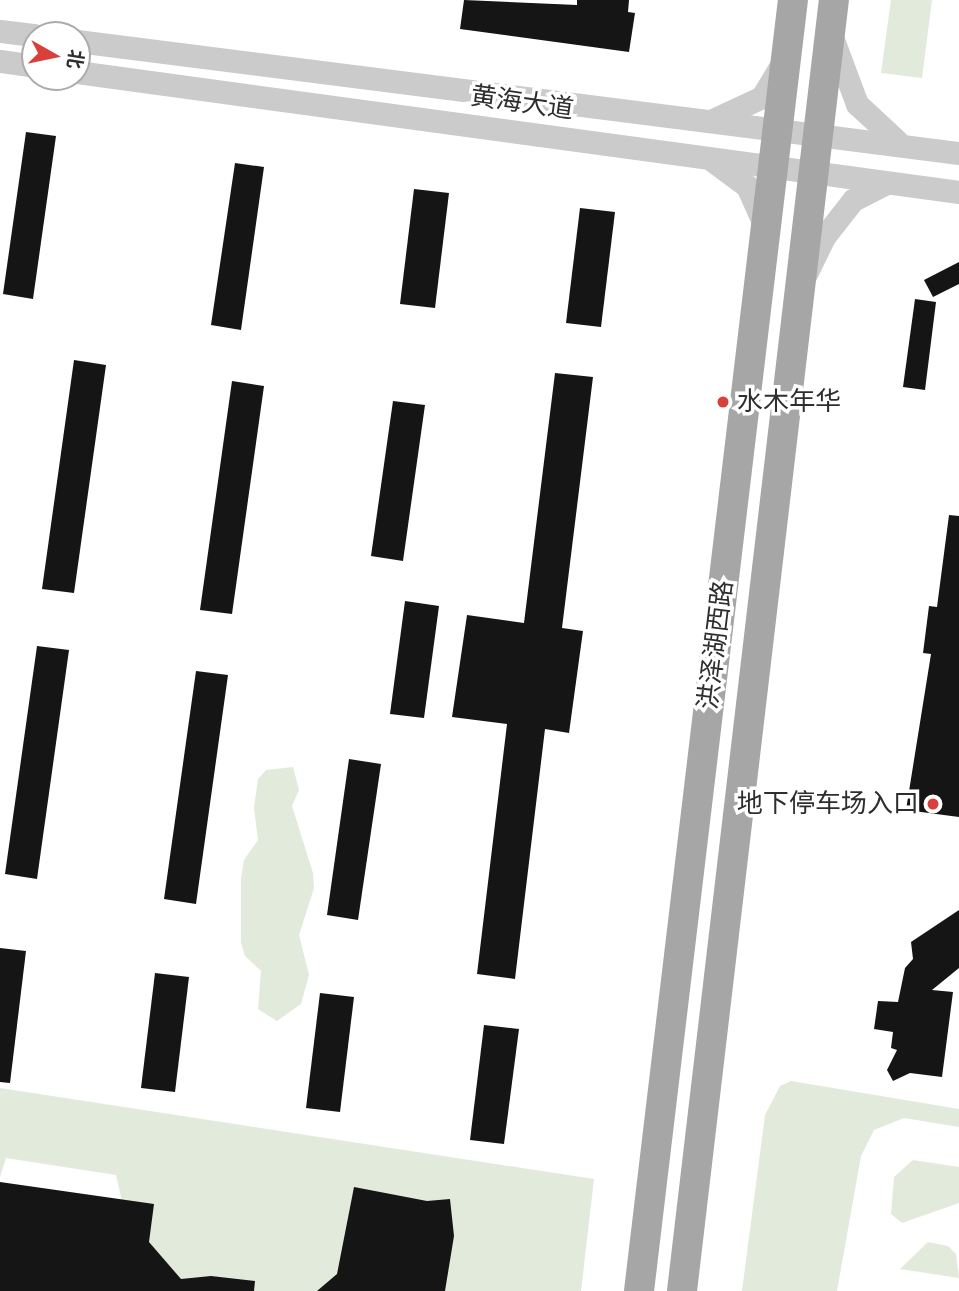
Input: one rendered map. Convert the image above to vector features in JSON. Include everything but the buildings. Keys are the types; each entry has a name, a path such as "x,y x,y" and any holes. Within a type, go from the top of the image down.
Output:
{"main road":[{"name":"洪泽湖西路","path":"639,1291 793,0"},
{"path":"811,0 818,0"},
{"name":"洪泽湖西路","path":"682,1291 834,0"},
{"path":"756,304 776,293 798,297"}],"street":[{"path":"830,30 857,104 882,132 906,145"},
{"path":"0,31 21,33"},
{"name":"黄海大道","path":"91,43 959,153"},
{"path":"708,121 762,97 786,52"},
{"path":"0,61 21,64"},
{"name":"黄海大道","path":"91,74 959,192"},
{"path":"704,156 740,177 753,194 765,228"},
{"path":"798,297 841,214 861,193 893,183"}],"shaded area":[{"path":"891,0 932,0 922,78 881,73"},
{"path":"293,767 299,790 292,806 313,873 314,888 299,935 309,975 301,1004 277,1021 258,1009 261,971 245,956 241,943 241,878 244,860 258,840 254,808 258,779 266,770"},
{"path":"791,1081 959,1109 959,1127 904,1118 874,1130 861,1156 837,1291 742,1291 765,1115 780,1086"},
{"path":"0,1088 594,1179 581,1291 189,1291 137,1268 116,1175 6,1158 0,1177"},
{"path":"913,1160 959,1167 959,1203 902,1223 891,1214 894,1177"},
{"path":"928,1242 948,1246 956,1254 959,1278 900,1269"}],"place":[{"name":"水木年华","path":"723,402"},
{"name":"地下停车场入口","path":"933,804"}]}
